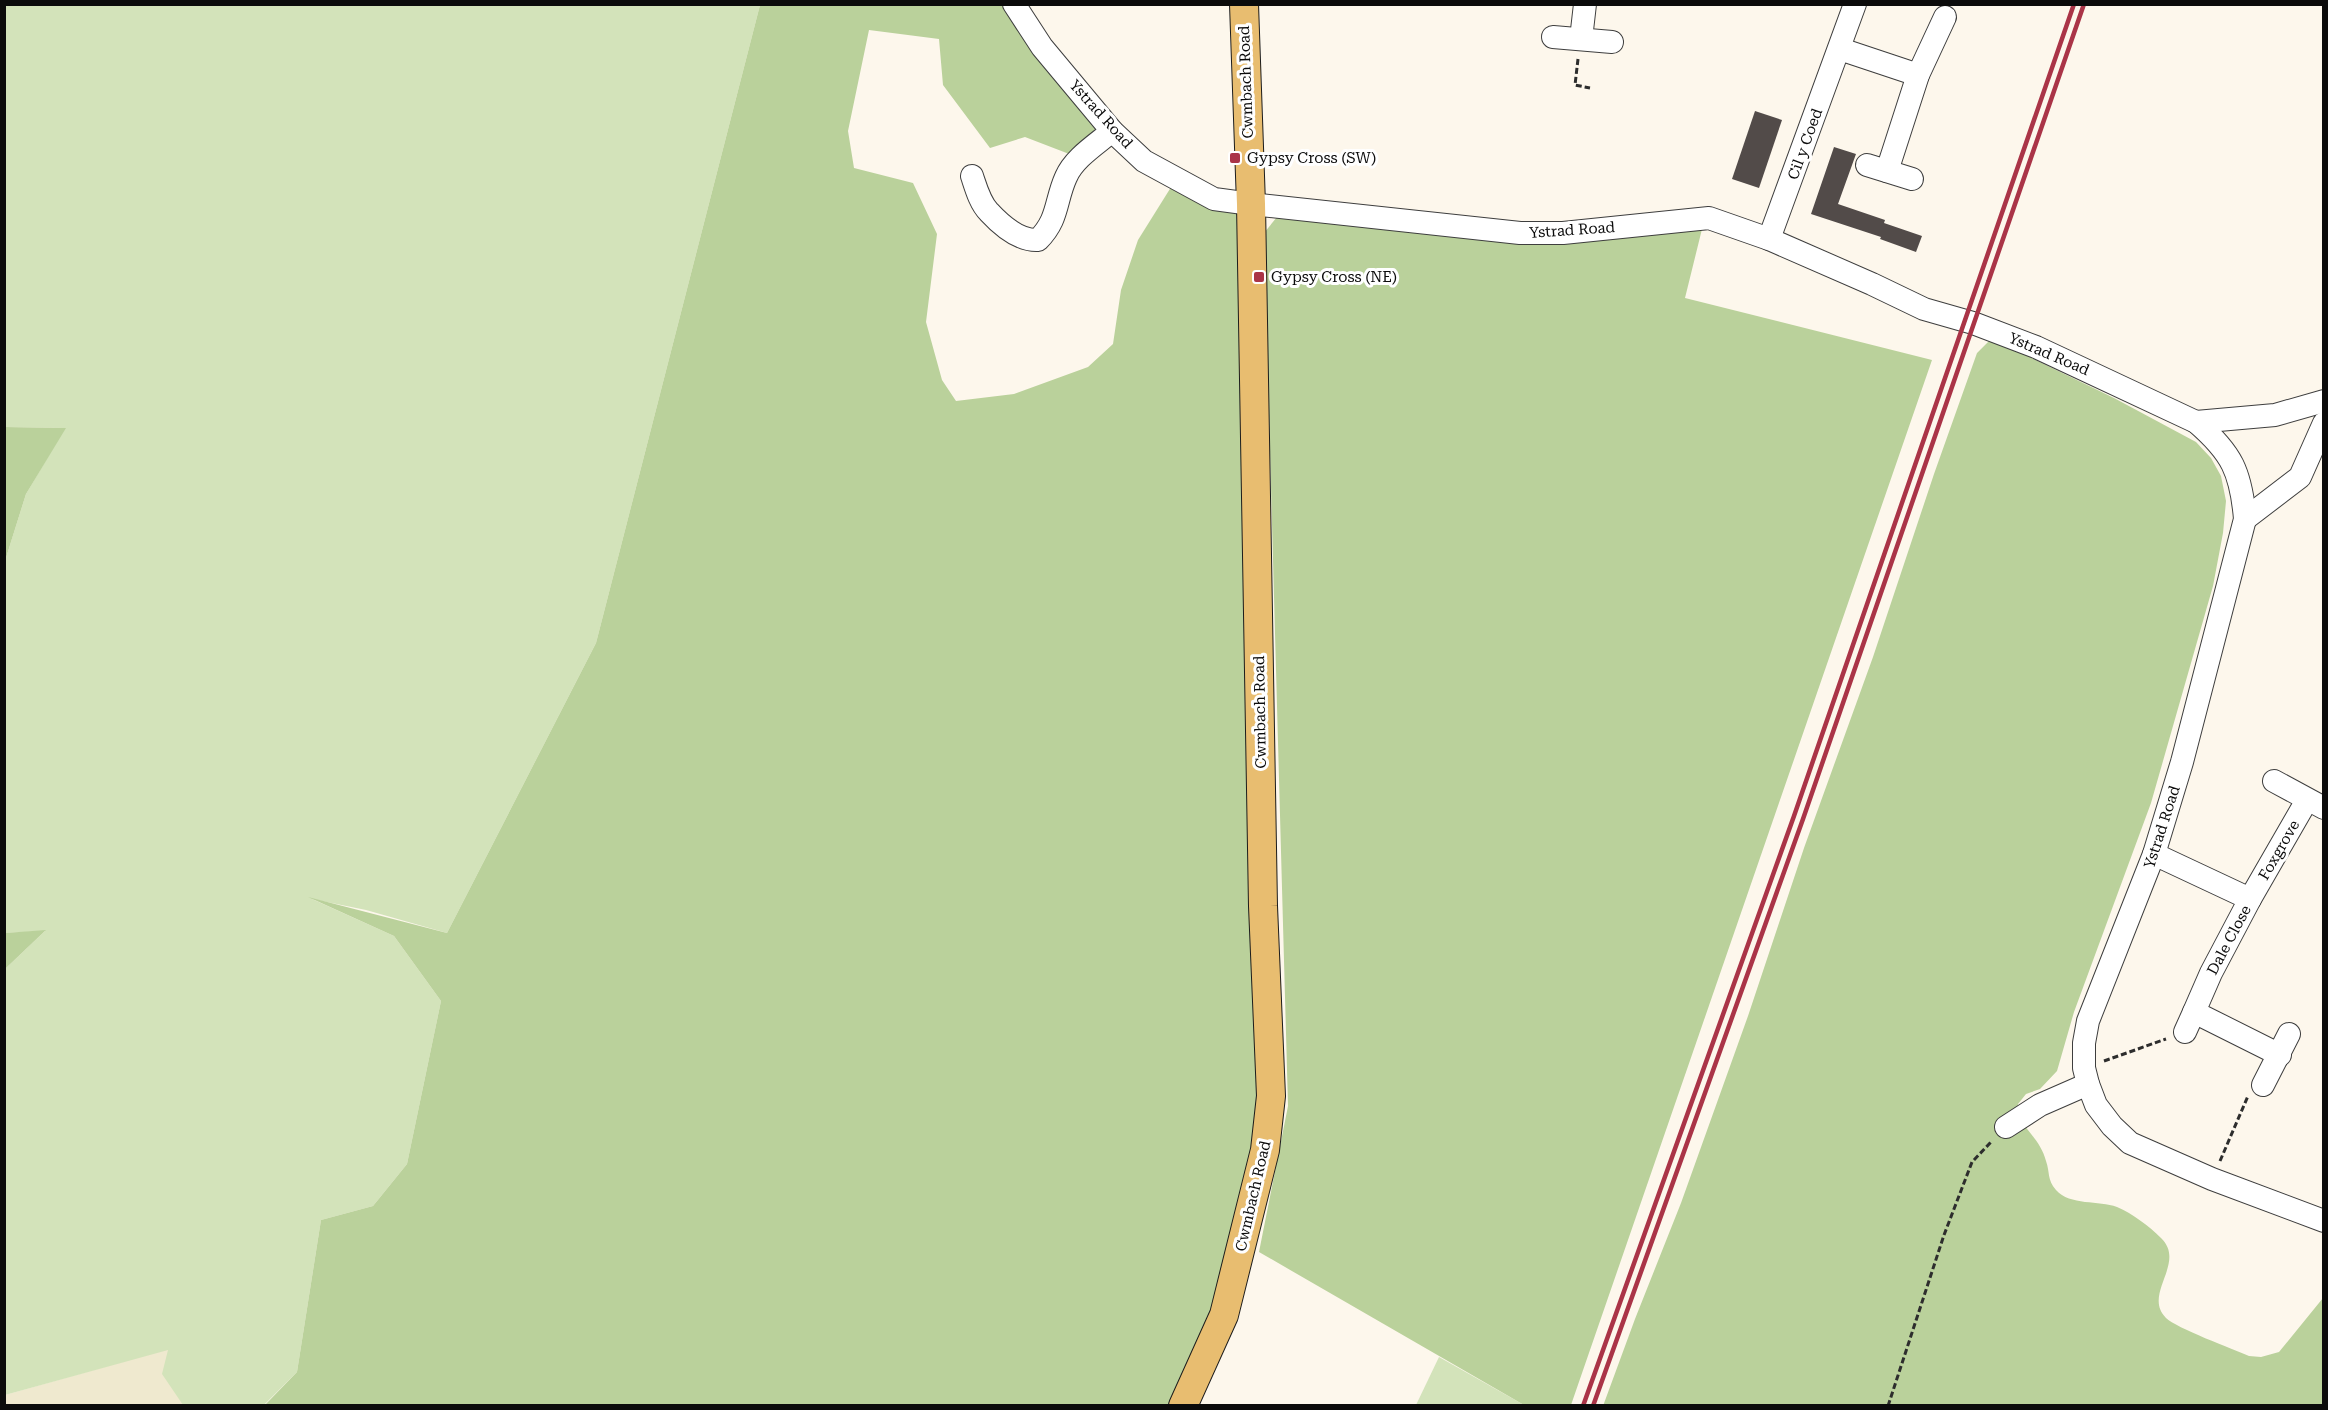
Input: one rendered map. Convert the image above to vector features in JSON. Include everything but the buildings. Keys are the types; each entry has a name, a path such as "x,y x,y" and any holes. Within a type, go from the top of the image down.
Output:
{"main road":[{"name":"Cwmbach Road","path":"1183,1406 1224,1316 1263,1161 1271,1096 1263,894 1251,204 1244,4"}],"street":[{"name":"Ystrad Road","path":"1014,4 1042,47 1112,131 1144,161 1214,199 1520,233 1563,233 1709,218 1769,239 1924,309 1973,323 2036,347 2196,422 2213,436 2231,460 2243,495 2245,519 2182,762 2154,854 2088,1021 2084,1043 2086,1076 2096,1105 2112,1126 2130,1143 2212,1179 2324,1221"},
{"path":"1581,39 1585,4"},
{"name":"Cil y Coed","path":"1769,239 1855,4"},
{"path":"1912,179 1877,168 1945,17"},
{"path":"1553,37 1612,42"},
{"path":"1840,49 1918,75"},
{"path":"972,176 987,211 1020,237 1038,240 1053,221 1066,177 1073,165 1112,131"},
{"path":"2196,422 2275,414 2324,401"},
{"path":"2245,519 2300,477 2324,423"},
{"name":"Foxgrove","path":"2250,899 2315,804 2274,781"},
{"name":"Dale Close","path":"2154,854 2250,899 2211,973 2189,1022"},
{"path":"2189,1022 2280,1055"},
{"path":"2263,1084 2289,1034"},
{"path":"2006,1127 2086,1076"}],"path":[{"path":"1581,39 1575,85 1590,88"},
{"path":"2086,1076 2189,1022"},
{"path":"2212,1179 2250,1090 2263,1084"},
{"path":"1887,1406 1944,1235 1972,1162 2006,1127"}],"shaded area":[{"path":"168,1349 183,1405 234,1405 5,1406 5,1395"}],"green space":[{"path":"4,5 760,5 596,643 447,933 366,910 312,899 394,936 441,1001 407,1164 373,1206 321,1220 297,1372 264,1405 183,1405 162,1374 168,1350 5,1395 5,969 45,931 5,933 5,561 26,494 65,428 5,427"},
{"path":"760,5 1004,5 1104,129 1077,157 1025,137 990,148 943,85 939,39 869,30 848,131 854,168 913,183 937,234 926,322 942,380 956,401 1014,394 1088,367 1113,344 1121,290 1138,240 1173,184 1238,210 1260,1096 1256,1145 1216,1311 1174,1405 264,1406 297,1372 321,1220 373,1206 407,1164 441,1001 394,936 308,897 447,933 596,643"},
{"path":"1277,217 1521,237 1703,225 1685,298 1932,360 1571,1405 1524,1405 1259,1252 1288,1106 1264,233"},
{"path":"1990,340 2005,345 2114,398 2196,442 2211,458 2221,476 2226,501 2223,533 2213,586 2151,803 2074,1012 2057,1071 2040,1089 2026,1094 2018,1104 2017,1115 2041,1148 2050,1179 2056,1190 2077,1201 2117,1207 2129,1213 2161,1238 2168,1248 2169,1258 2159,1299 2160,1309 2172,1322 2192,1333 2249,1356 2261,1357 2279,1352 2323,1298 2323,1405 1603,1406 1681,1203 1748,1016 1804,848 1873,657 1977,353"},
{"path":"5,427 66,428 26,494 5,561"},
{"path":"46,930 5,969 5,933"},
{"path":"1439,1357 1524,1405 1416,1405"}],"railway":[{"path":"1583,1406 1794,816 2074,4"},
{"path":"1593,1406 1803,819 2084,4"}],"place":[{"name":"Gypsy Cross (SW)","path":"1235,158"},
{"name":"Gypsy Cross (NE)","path":"1259,277"}]}
